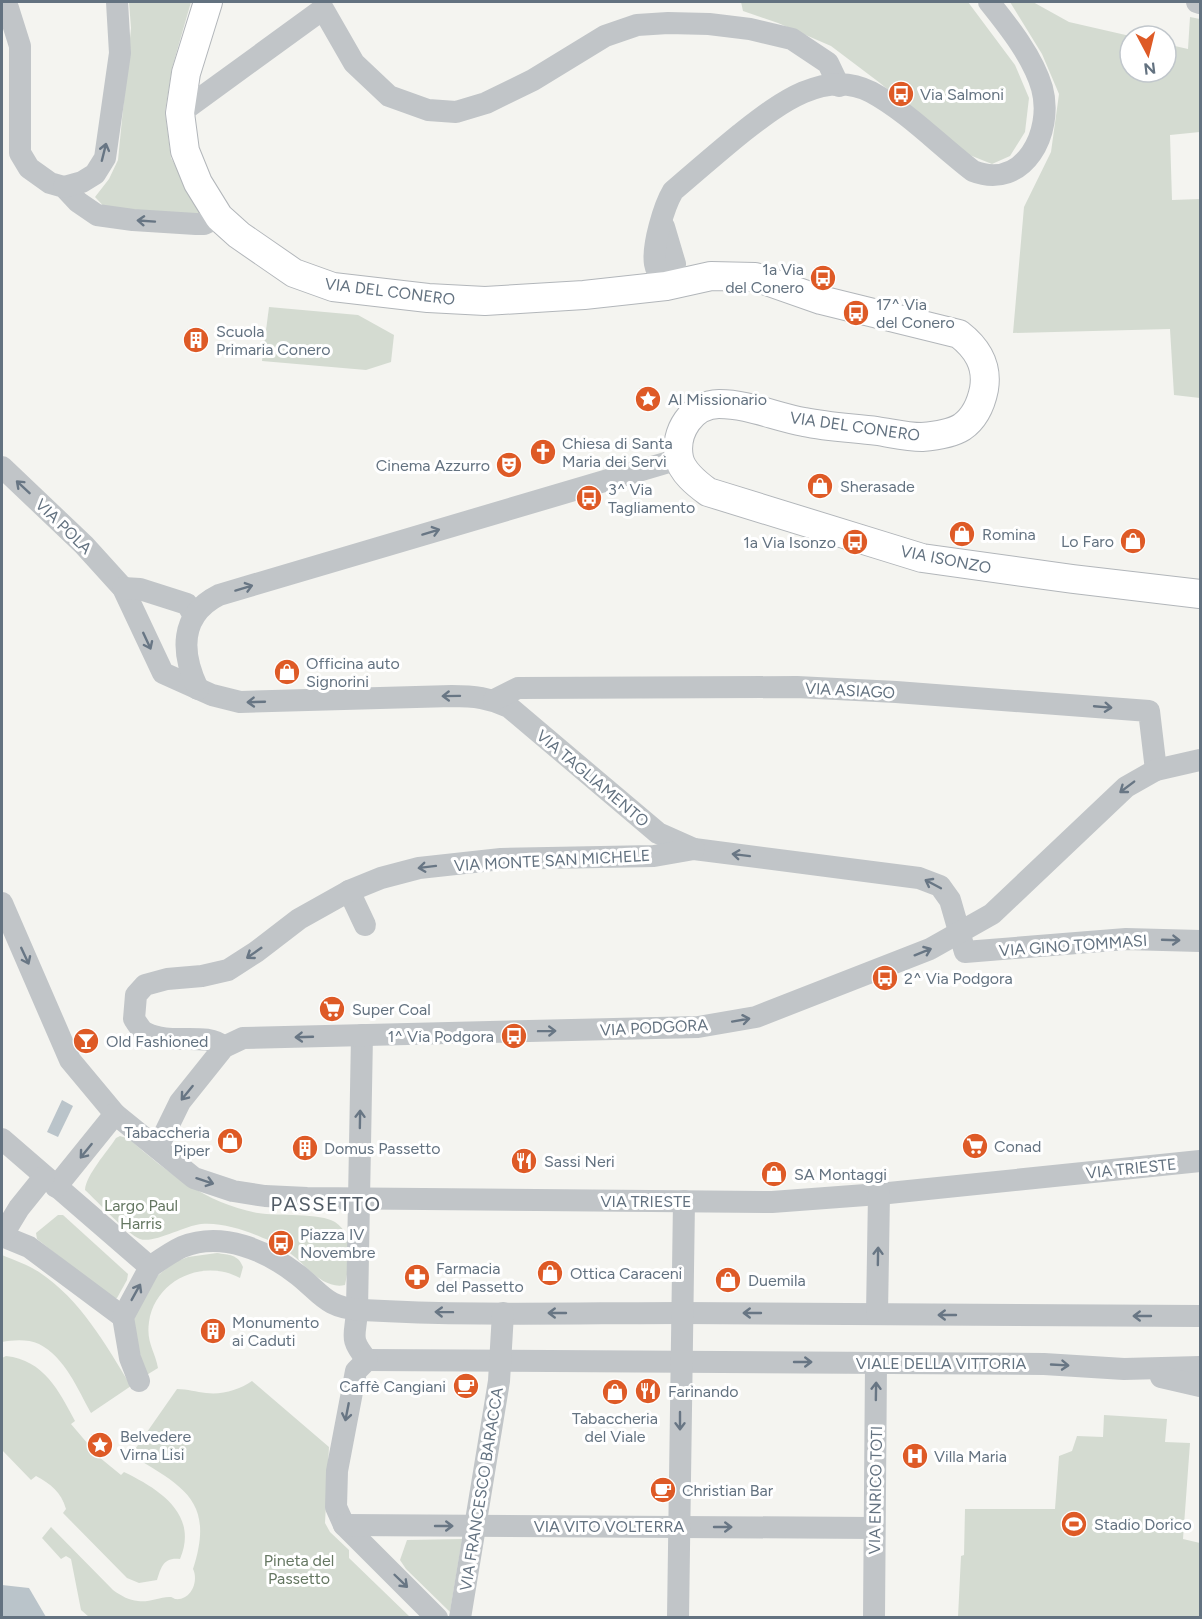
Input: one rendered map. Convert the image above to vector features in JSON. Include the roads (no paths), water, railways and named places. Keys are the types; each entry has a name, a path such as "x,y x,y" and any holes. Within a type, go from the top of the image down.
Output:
{"main road":[{"name":"VIA DEL CONERO","path":"208,2 186,73 180,113 185,151 212,220 239,235 294,273 333,287 428,298 485,301 584,296 666,286 711,276 755,277 821,300 959,334 980,355 985,376 979,407 970,420 960,428 945,434 921,437 804,422 749,408 719,404 704,406 693,412 680,433 679,459"},
{"name":"VIA ISONZO","path":"679,459 688,475 708,492 921,558 1200,594"}],"street":[{"path":"3,2 8,8 20,46 20,153 29,168 50,183 64,188 78,202 97,215 134,220 212,220"},
{"path":"64,188 82,182 95,174 105,158 120,53 117,2"},
{"path":"666,286 655,265 658,235 665,204 673,191 766,113 805,91 825,86 855,86 871,92 911,120 973,171 983,175 996,176 1011,172 1022,164 1036,147 1041,129 1042,90 1034,69 1017,40 988,2"},
{"path":"180,113 323,9 354,63 389,96 428,110 456,112 486,103 533,81 605,36 637,25 668,23 709,24 750,29 792,39 828,63 839,86"},
{"path":"198,689 188,662 186,645 194,614 219,595 679,459"},
{"name":"VIA POLA","path":"2,468 84,545 123,588"},
{"path":"123,588 140,589 187,604 194,614"},
{"name":"VIA TAGLIAMENTO","path":"123,588 163,673 198,689 240,702 452,696 477,696 494,700 509,707 658,833 694,849 919,878 940,886 950,900 959,933"},
{"name":"VIA ASIAGO","path":"494,700 518,688 797,687 1149,711 1156,770"},
{"name":"VIA PODGORA","path":"224,1047 243,1038 698,1027 756,1017 930,949 992,914 1126,787 1156,770 1200,760"},
{"name":"VIA MONTE SAN MICHELE","path":"224,1047 218,1042 209,1040 169,1040 144,1033 134,1019 136,995 145,985 167,979 202,976 228,970 299,919 349,891 381,878 419,868 501,859 654,856 694,849"},
{"path":"349,891 365,925"},
{"name":"VIA TRIESTE","path":"2,903 70,1060 115,1114 194,1178 233,1191 265,1196 358,1199 772,1202 879,1194 1200,1161"},
{"name":"VIA GINO TOMMASI","path":"959,933 965,952 1126,939 1200,940"},
{"path":"362,1035 357,1310 353,1335 357,1348 368,1360 356,1371 337,1471 336,1507 344,1525 438,1617"},
{"path":"158,1147 180,1102 224,1047"},
{"path":"115,1114 50,1182 19,1208 2,1236 28,1247 123,1317"},
{"path":"2,1139 150,1267"},
{"path":"878,1314 879,1194"},
{"path":"678,1617 684,1201"},
{"path":"138,1381 130,1358 123,1317 150,1267 180,1248 210,1240 237,1244 275,1259 298,1275 329,1303 357,1310 502,1313 1200,1316"},
{"path":"502,1313 502,1361"},
{"name":"VIALE DELLA VITTORIA","path":"368,1360 1044,1364 1124,1369 1200,1367"},
{"name":"VIA FRANCESCO BARACCA","path":"460,1617 502,1361"},
{"name":"VIA ENRICO TOTI","path":"874,1617 876,1363"},
{"path":"1124,1369 1200,1386"},
{"name":"VIA VITO VOLTERRA","path":"344,1525 874,1528"}],"place":[{"name":"Via Salmoni","path":"901,94"},
{"name":"1a Via del Conero","path":"823,278"},
{"name":"17^ Via del Conero","path":"856,313"},
{"name":"Scuola Primaria Conero","path":"196,340"},
{"name":"Al Missionario","path":"648,399"},
{"name":"Chiesa di Santa Maria dei Servi","path":"543,452"},
{"name":"Cinema Azzurro","path":"509,465"},
{"name":"Sherasade","path":"820,486"},
{"name":"3^ Via Tagliamento","path":"589,498"},
{"name":"Romina","path":"962,534"},
{"name":"Lo Faro","path":"1133,541"},
{"name":"1a Via Isonzo","path":"855,542"},
{"name":"Officina auto Signorini","path":"287,672"},
{"name":"2^ Via Podgora","path":"885,978"},
{"name":"Super Coal","path":"332,1009"},
{"name":"1^ Via Podgora","path":"514,1036"},
{"name":"Old Fashioned","path":"86,1041"},
{"name":"Tabaccheria Piper","path":"230,1141"},
{"name":"Conad","path":"975,1146"},
{"name":"Domus Passetto","path":"305,1148"},
{"name":"Sassi Neri","path":"524,1161"},
{"name":"SA Montaggi","path":"774,1174"},
{"name":"Piazza IV Novembre","path":"281,1243"},
{"name":"Ottica Caraceni","path":"550,1273"},
{"name":"Farmacia del Passetto","path":"417,1277"},
{"name":"Duemila","path":"728,1280"},
{"name":"Monumento ai Caduti","path":"213,1331"},
{"name":"Caffè Cangiani","path":"466,1386"},
{"name":"Farinando","path":"648,1391"},
{"name":"Tabaccheria del Viale","path":"615,1392"},
{"name":"Belvedere Virna Lisi","path":"100,1445"},
{"name":"Villa Maria","path":"915,1456"},
{"name":"Christian Bar","path":"663,1490"},
{"name":"Stadio Dorico","path":"1074,1524"}],"district":[{"name":"PASSETTO","path":"326,1204"}],"park label":[{"name":"Largo Paul Harris","path":"141,1214"},
{"name":"Pineta del Passetto","path":"299,1569"}]}
